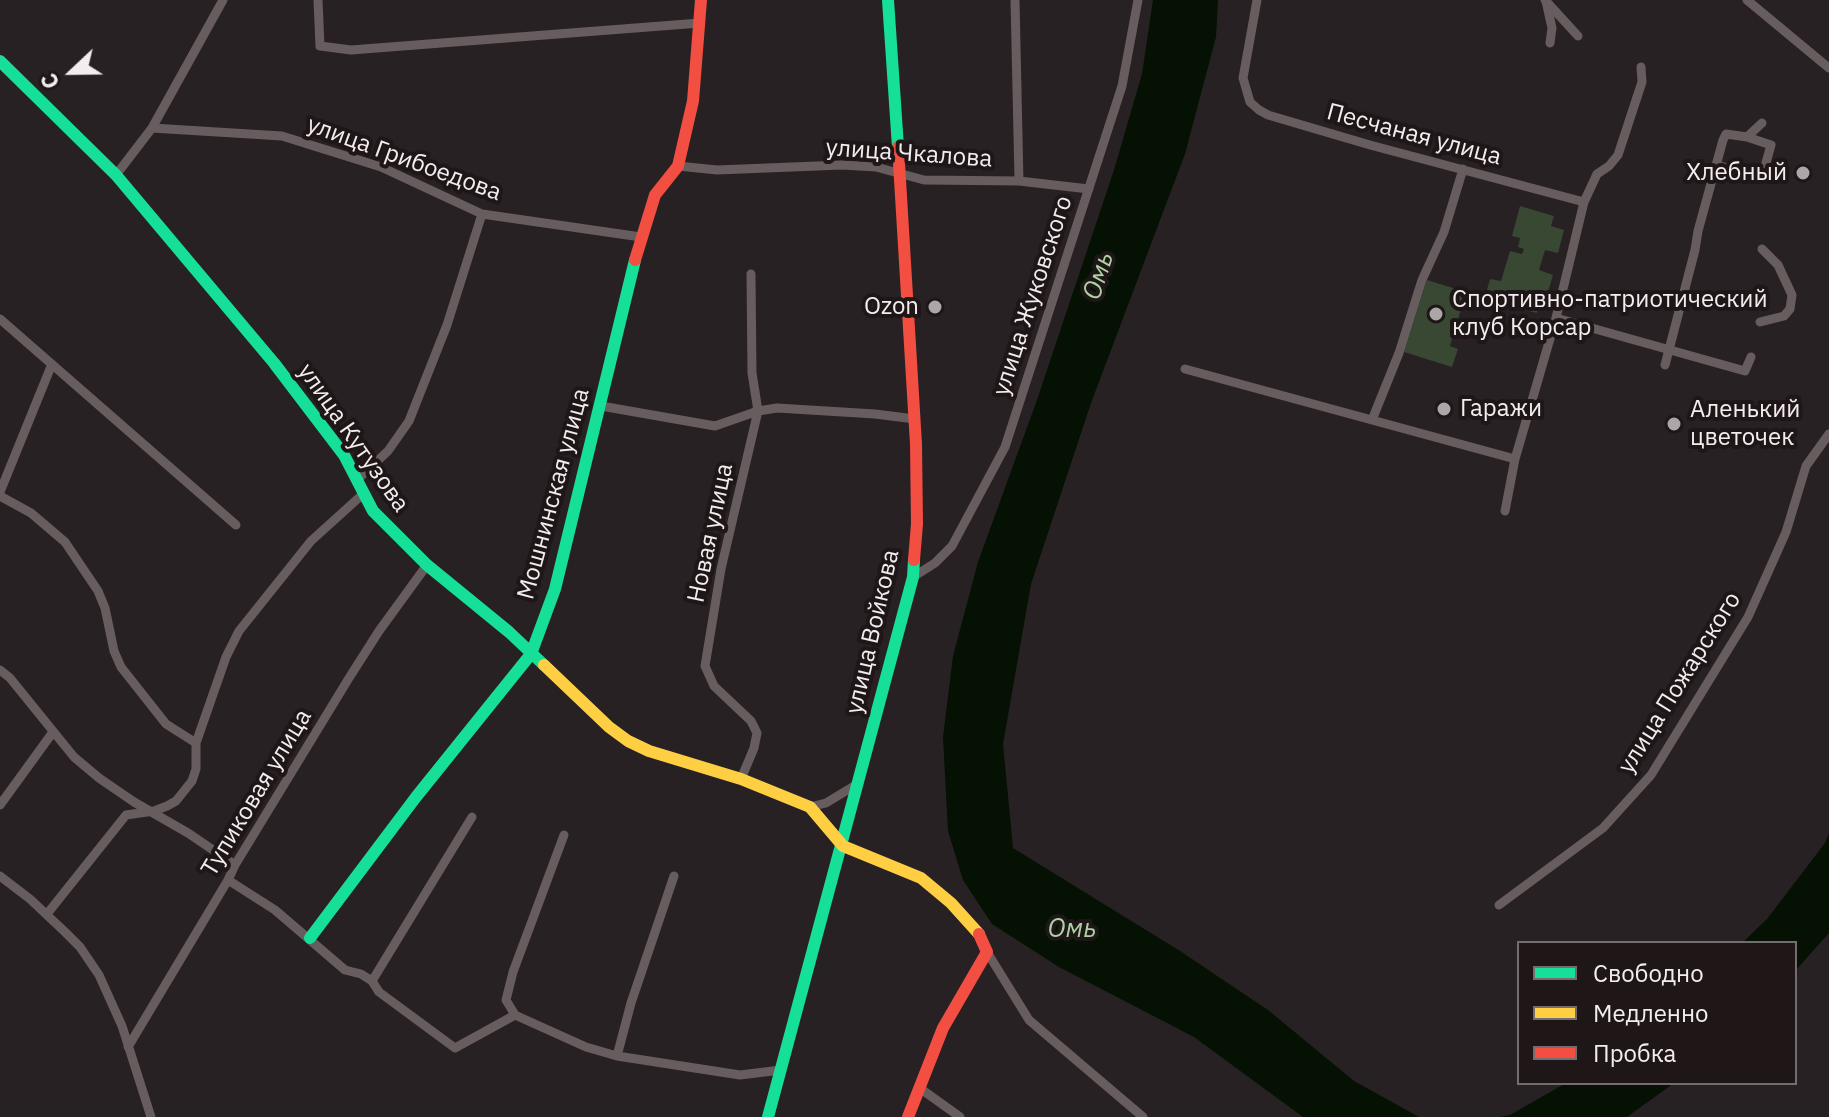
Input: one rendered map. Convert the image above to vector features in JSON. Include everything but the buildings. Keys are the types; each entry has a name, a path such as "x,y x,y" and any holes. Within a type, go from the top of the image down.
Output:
{"street":[{"path":"116,175 152,128 223,0"},
{"path":"318,0 320,46 351,50 700,23"},
{"name":"Мошнинская улица","path":"310,938 416,797 531,654 555,589 641,237 655,195 678,166 693,101 701,0"},
{"name":"улица Войкова","path":"768,1117 913,577 917,524 915,419 888,0"},
{"path":"1015,0 1019,181"},
{"name":"улица Жуковского","path":"913,577 935,563 952,546 1005,447 1122,86 1138,0"},
{"name":"Песчаная улица","path":"1257,0 1243,78 1250,102 1268,115 1584,202"},
{"path":"1546,0 1578,36"},
{"path":"1546,0 1552,28 1550,43"},
{"path":"1747,0 1829,68"},
{"name":"улица Кутузова","path":"0,61 116,175 274,363 344,455 363,494 386,527 509,632 609,727 628,741 649,751 741,779 810,807 843,846"},
{"path":"1505,511 1515,459 1556,318 1584,202 1597,174 1618,155 1642,82 1641,67"},
{"path":"1747,137 1762,123"},
{"name":"улица Грибоедова","path":"152,128 282,136 381,167 482,214 641,237"},
{"path":"1665,365 1716,165 1726,134 1771,145 1762,177 1716,165"},
{"name":"улица Чкалова","path":"678,166 717,170 842,165 876,167 924,180 1019,181 1089,189"},
{"path":"1372,420 1399,353 1422,280 1444,232 1463,169"},
{"path":"358,479 388,451 409,421 447,325 482,214"},
{"path":"1760,322 1784,316 1790,309 1792,295 1778,265 1762,249"},
{"name":"Новая улица","path":"741,779 757,733 751,721 714,686 705,666 721,569 758,411 752,373 751,274"},
{"path":"1556,318 1745,371 1751,357"},
{"path":"0,319 236,525"},
{"path":"52,364 0,494 31,513 65,542 98,591 121,667 166,724 196,743"},
{"path":"1185,369 1515,459"},
{"path":"601,406 715,426 758,411 777,408 915,419"},
{"name":"улица Пожарского","path":"1499,905 1603,828 1651,775 1748,617 1786,532 1806,466 1829,434"},
{"path":"47,914 126,815 154,811 176,801 192,781 196,769 196,743 226,657 239,631 311,541 363,494"},
{"name":"Тупиковая улица","path":"128,1047 235,865 372,643 427,565"},
{"path":"0,670 28,698 74,757 99,778 235,865"},
{"path":"0,805 53,732"},
{"path":"810,807 826,803 859,783"},
{"path":"372,981 472,817"},
{"path":"564,835 513,972 506,1000 515,1015 586,1047 617,1056 740,1075 781,1070"},
{"path":"843,846 921,878 951,903 977,930 1029,1020 1143,1117"},
{"path":"0,876 47,914 80,947 99,975 110,995 151,1117"},
{"path":"617,1056 631,1003 674,876"},
{"path":"228,880 275,910 345,970 372,981 379,992 455,1048 515,1015"},
{"path":"908,1117 943,1028 987,952"},
{"path":"921,1089 960,1117"}],"green space":[{"path":"1520,206 1554,216 1551,226 1564,230 1558,253 1545,250 1539,270 1553,275 1548,292 1543,291 1537,313 1484,300 1490,279 1501,281 1510,251 1522,254 1524,249 1518,247 1520,238 1512,236"},
{"path":"1427,280 1466,292 1450,346 1458,349 1452,367 1404,352"}],"water":[{"name":"Омь","path":"1153,0 1218,0 1216,37 1185,154 1091,403 1031,584 1003,744 1013,848 1180,951 1268,1010 1354,1081 1419,1117 1303,1117 1194,1037 1059,967 992,924 963,880 948,831 943,737 953,656 978,562 1037,400 1114,170 1142,74"},
{"path":"1829,833 1829,933 1797,969 1797,941 1744,941 1767,919 1825,843"},
{"path":"1562,1085 1671,1085 1627,1117 1499,1117 1510,1115"}],"traffic: fast":[{"path":"888,0 898,147"},
{"path":"0,61 116,175 274,363 344,455 373,511 427,565 544,665"},
{"path":"310,938 416,797 531,654 555,589 635,260"},
{"path":"768,1117 913,577 914,560"}],"traffic: slow":[{"path":"544,665 628,741 649,751 741,779 810,807 843,846 921,878 951,903 979,934"}],"traffic: jam":[{"path":"635,260 655,195 678,166 693,101 701,0"},
{"path":"898,147 916,444 914,560"},
{"path":"908,1117 943,1028 987,952 979,934"}],"place":[{"name":"Хлебный","path":"1803,173"},
{"name":"Ozon","path":"935,307"},
{"name":"Спортивно-патриотический клуб Корсар","path":"1436,314"},
{"name":"Гаражи","path":"1444,409"},
{"name":"Аленький цветочек","path":"1674,424"}]}
